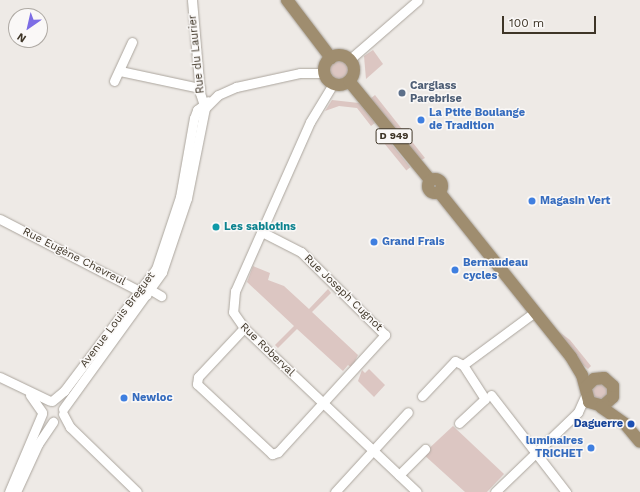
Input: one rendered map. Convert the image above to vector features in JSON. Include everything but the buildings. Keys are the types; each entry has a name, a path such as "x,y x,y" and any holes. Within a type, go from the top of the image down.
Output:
{"main road":[{"path":"287,0 331,58"},
{"path":"341,56 349,60 353,69 349,81 333,84 324,73 331,58 341,56"},
{"name":"D 949","path":"349,81 430,180 429,190 439,192 535,312"},
{"path":"535,312 571,357 598,378 611,383 614,397 625,424"},
{"path":"571,357 586,391 598,406 625,424 640,442"},
{"path":"586,391 598,378"},
{"path":"598,406 614,397"}],"street":[{"name":"Rue du Laurier","path":"192,0 200,88 204,106"},
{"path":"349,60 418,0"},
{"path":"114,81 120,71 132,42"},
{"path":"120,71 200,88"},
{"path":"204,106 213,99 236,87 300,72 324,73"},
{"name":"Rue Roberval","path":"333,84 310,122 232,299 235,318 417,492"},
{"name":"Avenue Louis Breguet","path":"54,422 63,412 147,293 176,236 204,106"},
{"name":"Rue Eugène Chevreul","path":"0,219 147,293 161,296"},
{"name":"Rue Joseph Cugnot","path":"262,232 301,252 384,332 382,340 323,403"},
{"name":"Avenue Louis Breguet","path":"42,413 51,401 64,391 147,293"},
{"path":"463,365 535,312"},
{"path":"244,328 198,377 197,384 204,392 272,454 323,403"},
{"path":"422,396 455,361 463,365 485,398 459,423"},
{"path":"0,377 27,393 51,401 63,412 77,435"},
{"path":"495,492 578,412 586,391"},
{"path":"27,393 42,413 54,422 77,435 137,492"},
{"path":"490,395 534,454 566,492"},
{"path":"578,412 598,406"},
{"path":"335,492 408,412"},
{"path":"9,492 42,413"},
{"path":"16,492 38,444 54,422"},
{"path":"399,475 424,449"}],"shaded area":[{"path":"373,50 383,64 366,79 364,56"},
{"path":"339,61 346,64 349,71 346,78 339,81 332,78 329,71 332,64"},
{"path":"375,95 425,158 421,160 370,99"},
{"path":"332,100 359,103 375,123 371,126 357,108 339,106 325,111"},
{"path":"380,130 410,167 406,170 376,133"},
{"path":"253,266 270,273 268,280 284,286 309,309 328,289 331,293 312,312 358,355 352,368 348,365 343,371 297,329 278,348 275,345 294,326 247,282"},
{"path":"554,328 570,340 591,366 588,369 582,364"},
{"path":"369,369 385,385 374,397 358,381 362,370 365,373"},
{"path":"603,383 609,387 606,401 592,399 592,386"},
{"path":"453,426 504,474 487,492 465,492 423,454"}],"place":[{"name":"Carglass Parebrise","path":"402,93"},
{"name":"La Ptite Boulange de Tradition","path":"421,120"},
{"name":"Magasin Vert","path":"532,201"},
{"name":"Les sablotins","path":"216,227"},
{"name":"Grand Frais","path":"374,242"},
{"name":"Bernaudeau cycles","path":"455,270"},
{"name":"Newloc","path":"124,398"},
{"name":"Daguerre","path":"631,424"},
{"name":"luminaires TRICHET","path":"591,448"}]}
